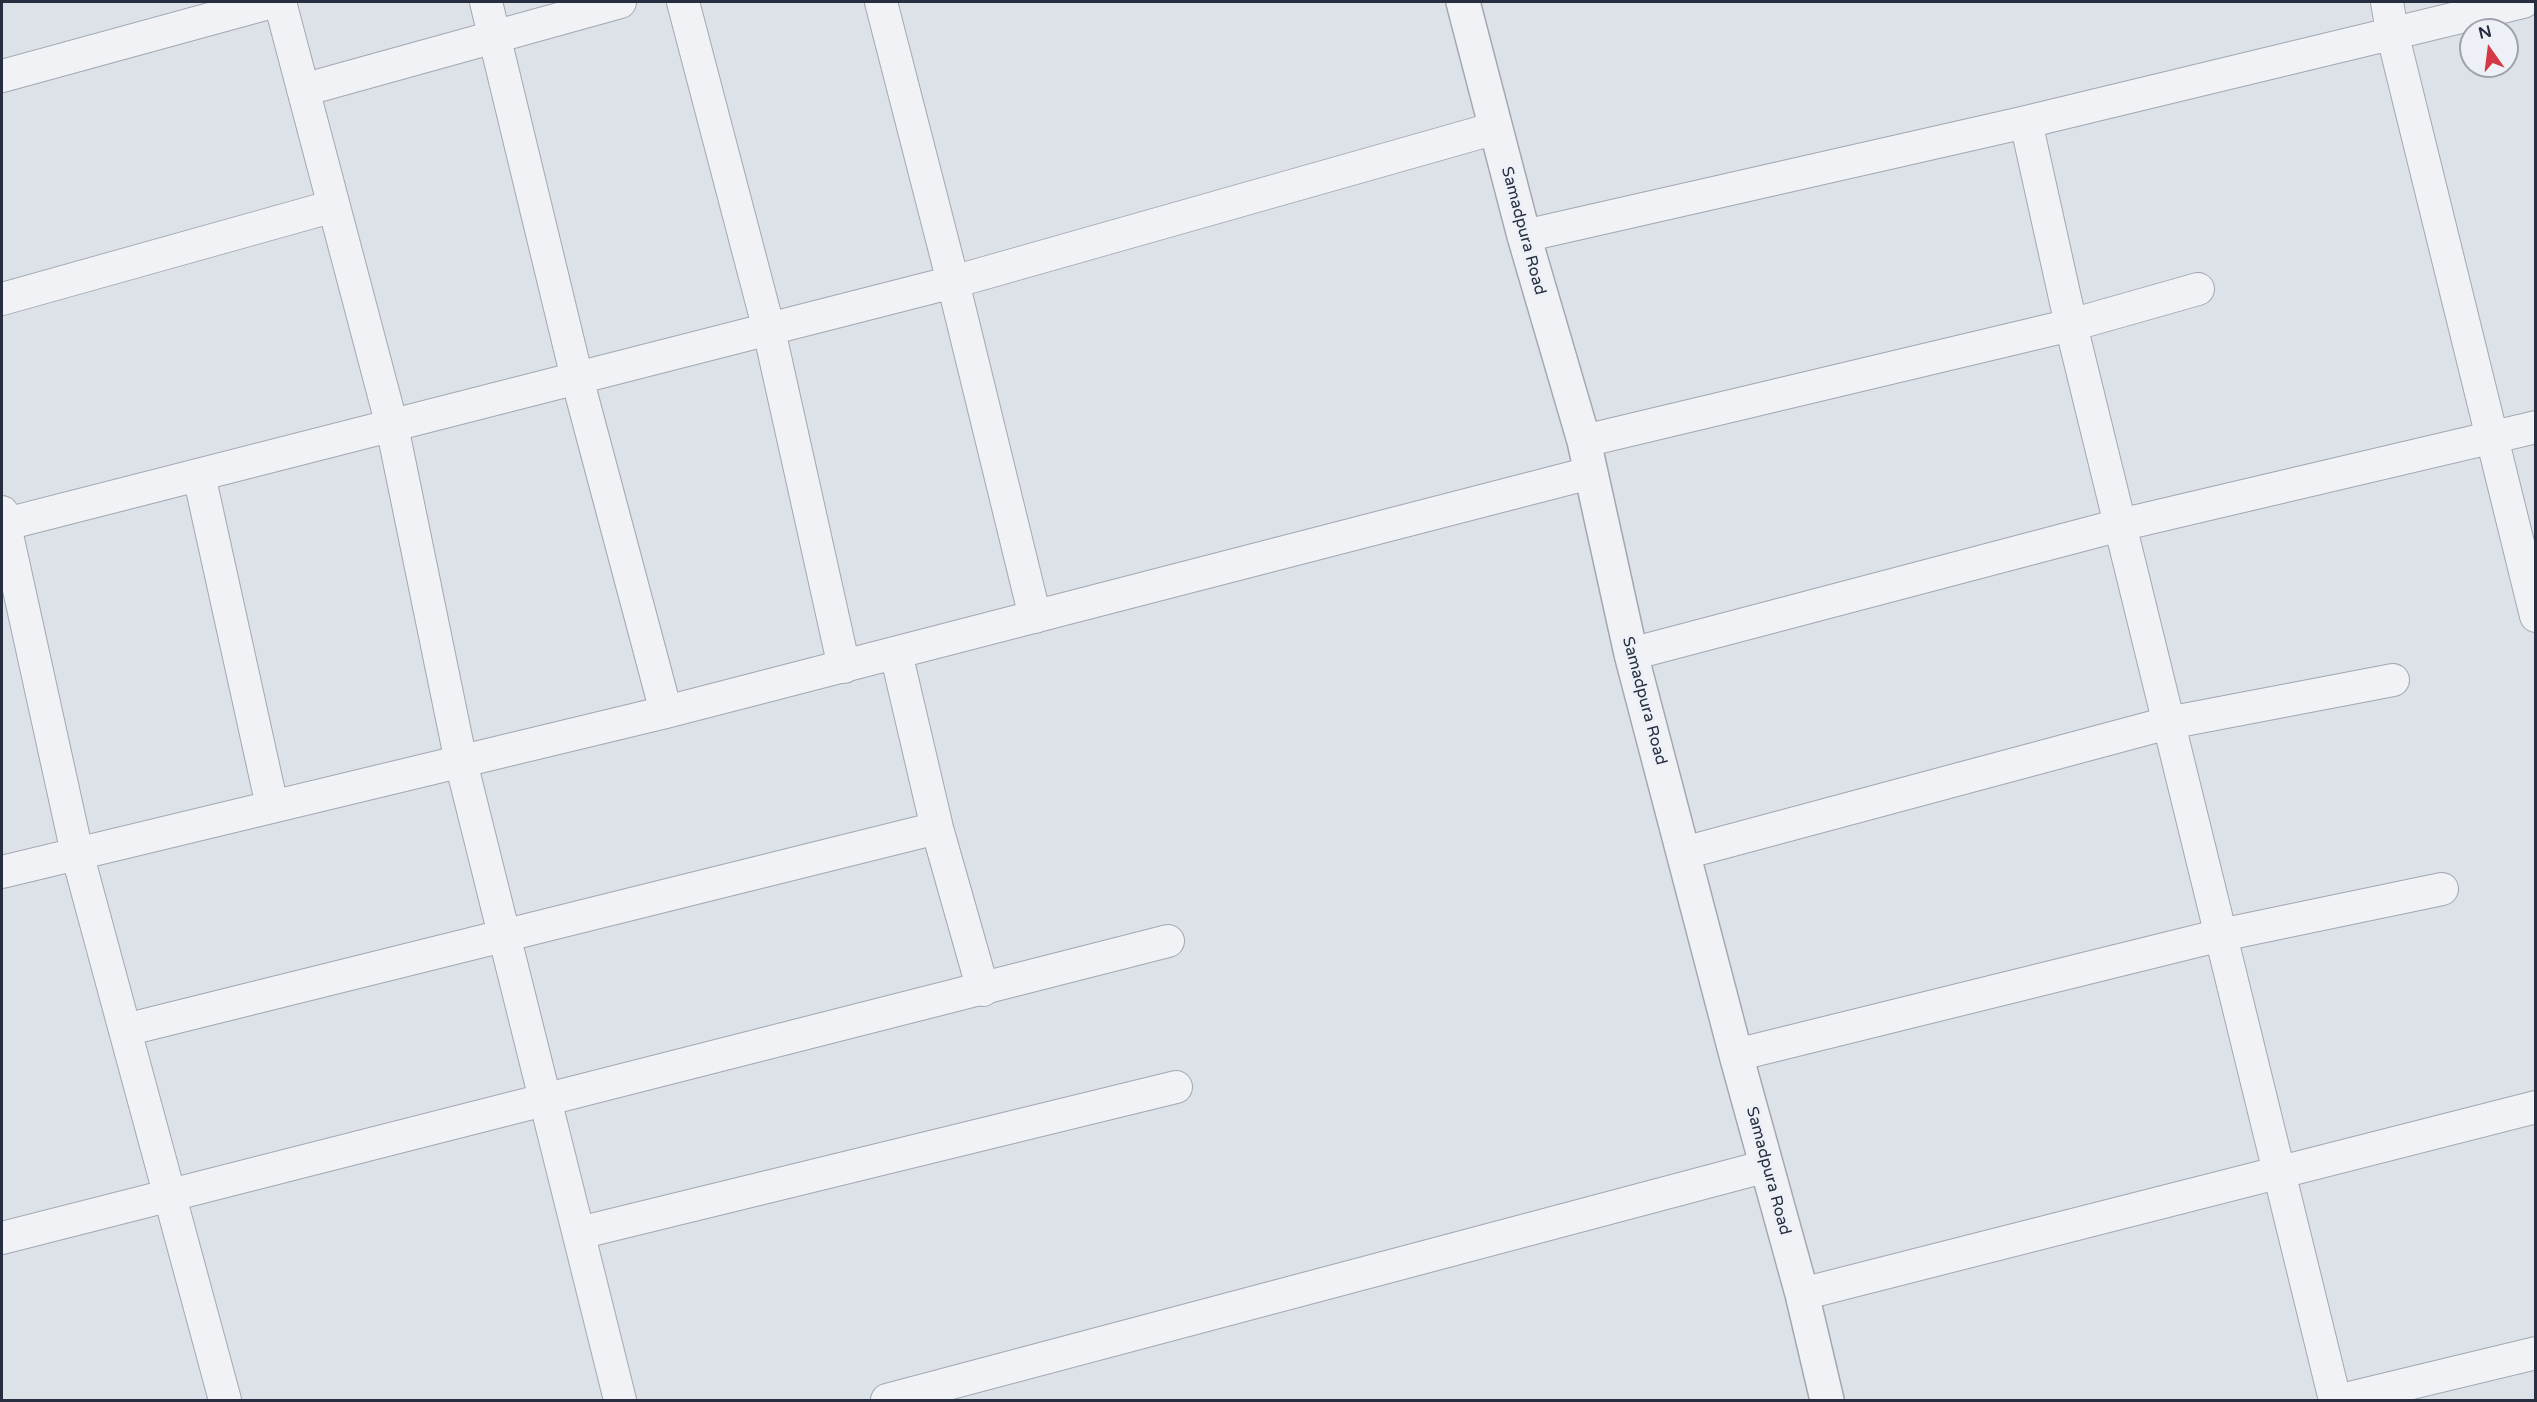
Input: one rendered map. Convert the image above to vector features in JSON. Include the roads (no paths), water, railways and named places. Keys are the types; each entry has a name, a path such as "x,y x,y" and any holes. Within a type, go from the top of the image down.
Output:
{"street":[{"path":"2,76 273,2"},
{"path":"280,2 392,426 461,762 620,1401"},
{"path":"486,2 577,378 666,712"},
{"path":"303,90 495,34 620,2"},
{"path":"683,2 769,330 844,667"},
{"path":"881,2 954,282 1035,617"},
{"name":"Samadpura Road","path":"1463,2 1524,236 1584,441 1631,654 1736,1054 1802,1294 1827,1401"},
{"path":"2387,2 2392,32 2535,616"},
{"path":"1524,236 2026,122 2523,2"},
{"path":"2026,122 2071,325 2335,1401"},
{"path":"225,1401 77,853 3,520 199,475 954,282 1496,128"},
{"path":"2,299 334,206"},
{"path":"1584,441 2071,325 2199,289"},
{"path":"1631,654 2120,525 2535,426"},
{"path":"2,872 666,712 1590,473"},
{"path":"199,475 272,806"},
{"path":"896,653 937,828 983,990"},
{"path":"1684,853 2168,723 2394,680"},
{"path":"125,1030 937,828"},
{"path":"1736,1054 2221,935 2442,889"},
{"path":"2,1238 545,1098 983,990 1168,941"},
{"path":"579,1233 1176,1087"},
{"path":"1802,1294 2535,1107"},
{"path":"887,1401 1767,1166"},
{"path":"2341,1401 2535,1353"}]}
